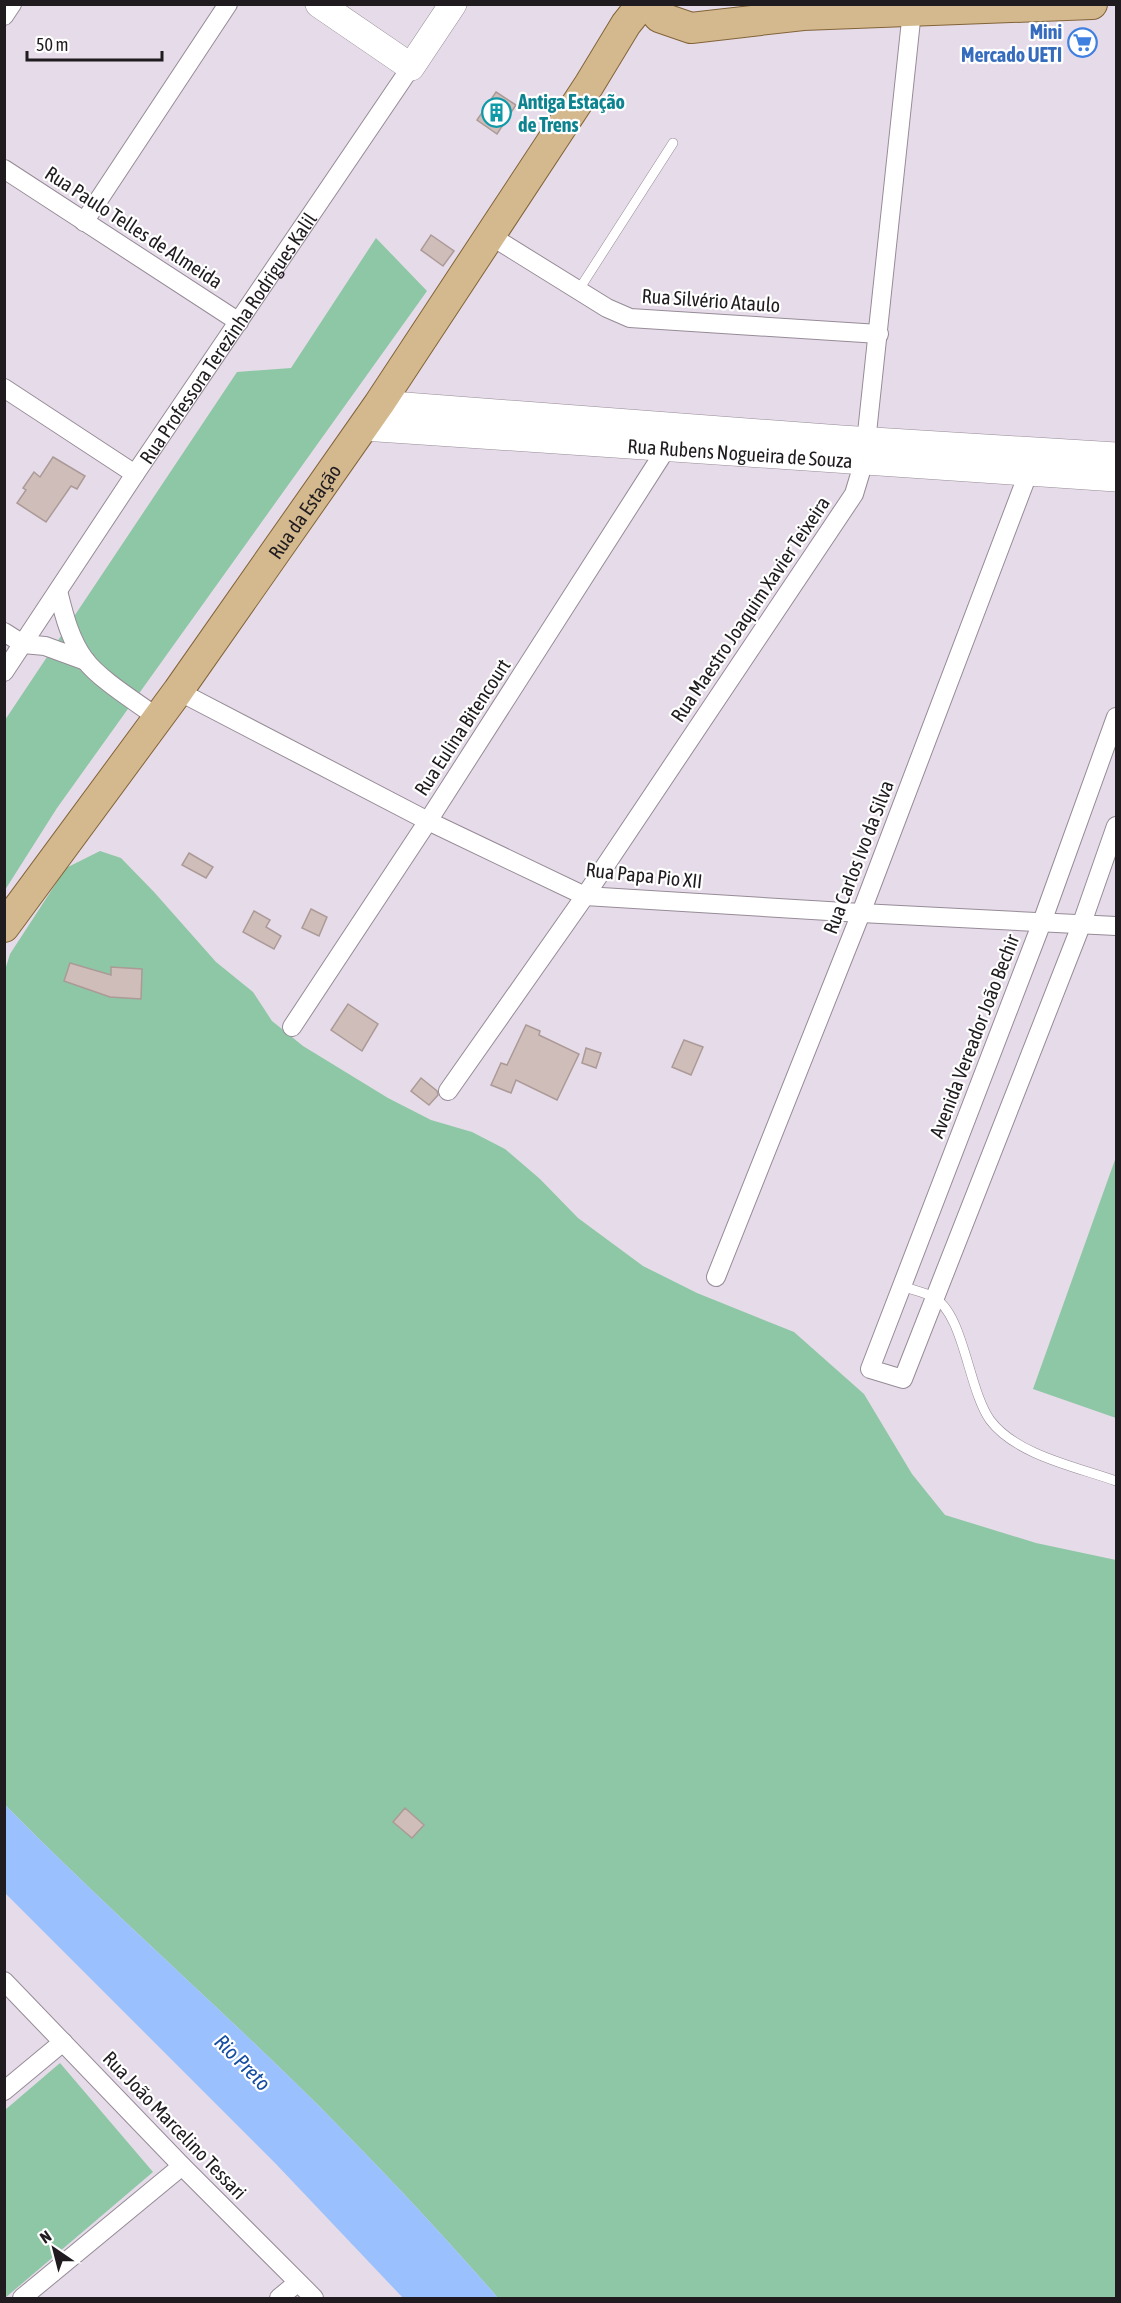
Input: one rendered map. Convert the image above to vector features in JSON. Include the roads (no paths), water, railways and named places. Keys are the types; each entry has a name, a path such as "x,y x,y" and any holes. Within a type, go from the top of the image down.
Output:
{"main road":[{"path":"700,4 720,14 752,21"},
{"path":"664,11 691,28 752,21 803,10 912,11 1092,4"},
{"name":"Rua da Estação","path":"4,927 178,691 371,416 590,86 664,11"}],"street":[{"path":"4,16 12,4"},
{"path":"84,222 228,4"},
{"path":"319,4 411,67"},
{"name":"Rua Professora Terezinha Rodrigues Kalil","path":"4,672 453,4"},
{"name":"Rua Maestro Joaquim Xavier Teixeira","path":"448,1091 585,896 854,494 866,450 912,11"},
{"name":"Rua Paulo Telles de Almeida","path":"4,169 239,322"},
{"name":"Rua Silvério Ataulo","path":"490,236 607,308 630,318 879,334"},
{"path":"4,388 135,474"},
{"name":"Rua Rubens Nogueira de Souza","path":"371,416 1030,461 1116,456"},
{"name":"Rua Eulina Bitencourt","path":"292,1027 428,821 670,438"},
{"name":"Rua Rubens Nogueira de Souza","path":"1030,461 1116,478"},
{"name":"Rua Carlos Ivo da Silva","path":"716,1277 861,913 1030,461"},
{"path":"57,591 67,627 86,661 158,718"},
{"path":"4,632 23,644 45,646 86,661"},
{"name":"Rua Papa Pio XII","path":"178,691 428,821 585,896 1116,926"},
{"name":"Avenida Vereador João Bechir","path":"935,1298 903,1379 870,1370 1042,922 1116,717"},
{"path":"935,1298 1082,923 1116,826"},
{"name":"Rua João Marcelino Tessari","path":"4,1981 182,2166 314,2298"},
{"path":"4,2091 63,2042"},
{"path":"22,2298 182,2166"},
{"path":"279,2298 297,2283"}],"lane":[{"path":"578,291 674,143"},
{"path":"902,1286 935,1298 950,1315 960,1336 977,1396 991,1420 1014,1443 1116,1481"}],"water":[{"name":"Rio Preto","path":"5,1805 319,2106 455,2249 498,2298 403,2298 276,2164 5,1893"}],"place":[{"name":"Mini Mercado UETI","path":"1083,42"},
{"name":"Antiga Estação de Trens","path":"497,113"}]}
